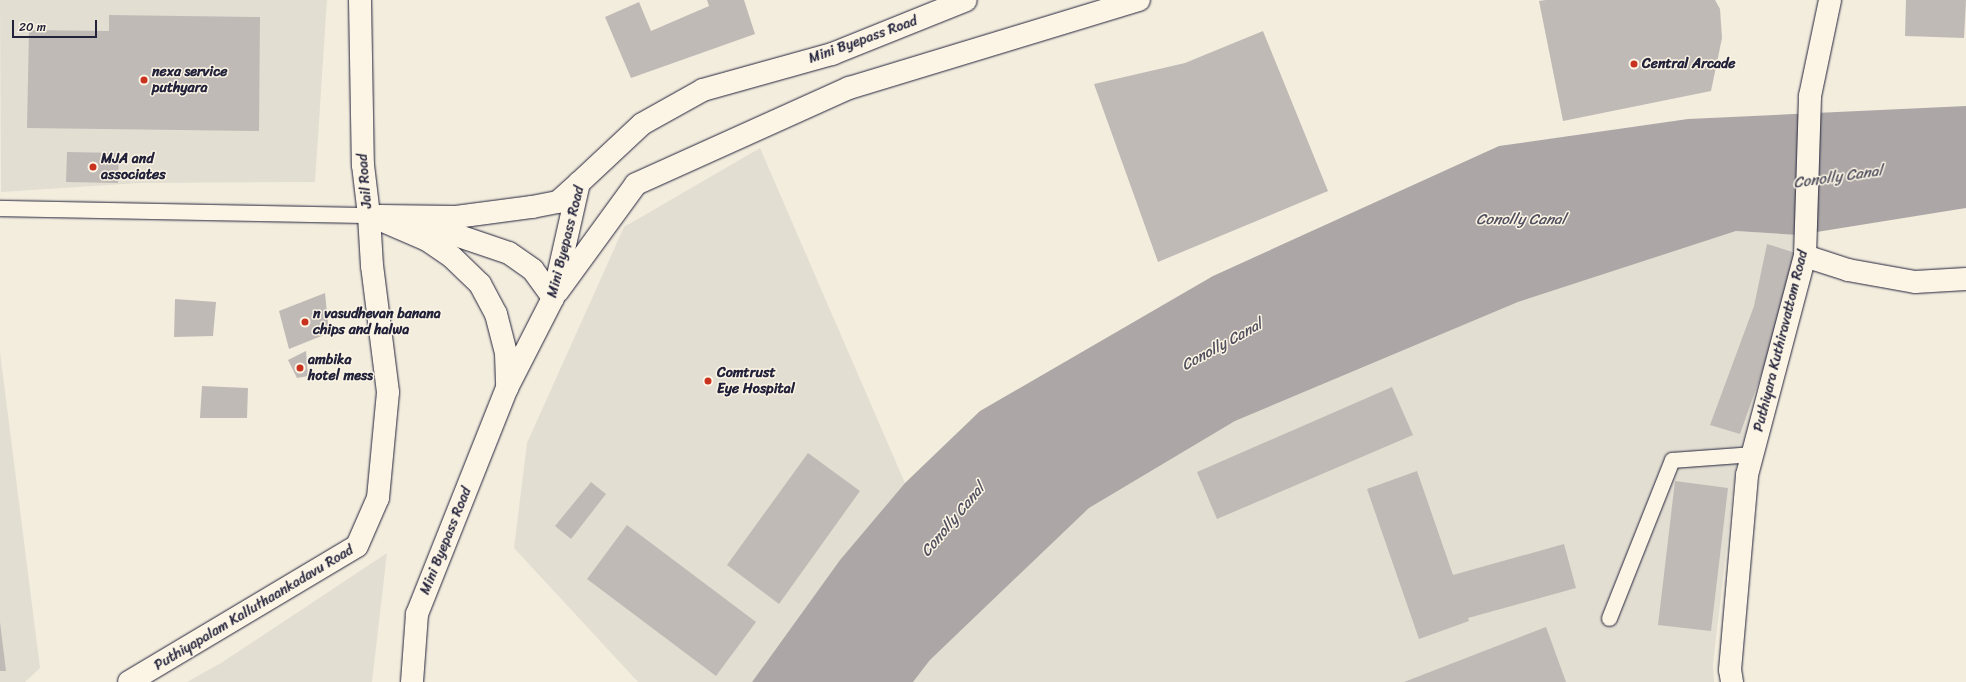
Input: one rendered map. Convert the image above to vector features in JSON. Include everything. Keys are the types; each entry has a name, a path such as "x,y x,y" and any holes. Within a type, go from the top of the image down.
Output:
{"street":[{"name":"Jail Road","path":"360,0 363,165 368,216 456,217 532,207 558,202 579,183"},
{"name":"Mini Byepass Road","path":"412,682 417,614 507,388 553,298 579,183 642,124 703,90 832,54 966,0"},
{"path":"368,216 447,232 509,252 533,270 553,298 636,184 849,88 1139,0"},
{"name":"Puthiyara Kuthiravattom Road","path":"1732,682 1730,670 1747,475 1805,256 1810,96 1830,0"},
{"path":"368,216 428,240 452,257 480,284 496,314 506,353 507,388"},
{"name":"Puthiyapalam Kalluthaankadavu Road","path":"129,682 357,546 378,498 388,392 372,266 368,216"},
{"path":"1805,256 1848,270 1915,282 1966,279"}],"lane":[{"path":"0,208 368,216"},
{"path":"1609,618 1672,460 1753,454"}],"shaded area":[{"path":"0,0 327,0 315,182 139,183 1,192"},
{"name":"Comtrust Eye Hospital","path":"760,148 905,483 840,560 752,682 638,682 514,548 527,443 624,227"},
{"path":"1736,231 1798,235 1782,319 1736,468 1713,664 1714,682 913,682 930,660 1089,508 1235,421 1518,302"},
{"path":"0,352 40,668 25,682 0,682"},
{"path":"387,553 372,682 187,682 221,663"}],"water":[{"name":"Conolly Canal","path":"1966,106 1966,208 1798,235 1736,231 1518,302 1235,421 1089,508 930,660 913,682 752,682 840,560 905,483 980,411 1213,276 1499,146 1688,119"}],"building":[{"path":"707,0 744,0 755,34 631,78 605,17 639,2 651,31 709,6"},
{"name":"Central Arcade","path":"1715,0 1720,9 1722,38 1711,91 1563,121 1539,1"},
{"path":"1906,0 1966,0 1964,38 1905,36"},
{"name":"nexa service puthyara","path":"109,15 260,17 259,131 27,128 29,30 109,31"},
{"path":"1263,31 1328,191 1158,262 1094,84 1185,63"},
{"name":"MJA and associates","path":"67,152 119,153 118,183 66,182"},
{"path":"1767,244 1796,253 1782,316 1740,434 1710,425 1754,306"},
{"name":"n vasudhevan banana chips and halwa","path":"325,293 329,333 289,349 279,311"},
{"path":"175,299 216,302 213,336 174,337"},
{"name":"ambika hotel mess","path":"306,351 308,376 297,378 288,360"},
{"path":"202,386 248,388 247,418 200,418"},
{"path":"1392,387 1413,435 1217,519 1197,472"},
{"path":"808,453 860,491 779,604 727,565"},
{"path":"1417,471 1453,575 1564,544 1576,588 1468,618 1469,621 1419,639 1367,489"},
{"path":"1675,481 1728,488 1711,631 1658,625"},
{"path":"591,482 606,494 571,539 555,526"},
{"path":"627,525 756,622 716,676 587,579"},
{"path":"0,622 6,671 0,671"},
{"path":"1546,627 1566,682 1404,682"}],"place":[{"name":"Central Arcade","path":"1634,64"},
{"name":"nexa service puthyara","path":"144,80"},
{"name":"MJA and associates","path":"93,167"},
{"name":"n vasudhevan banana chips and halwa","path":"305,322"},
{"name":"ambika hotel mess","path":"300,368"},
{"name":"Comtrust Eye Hospital","path":"708,381"}]}
